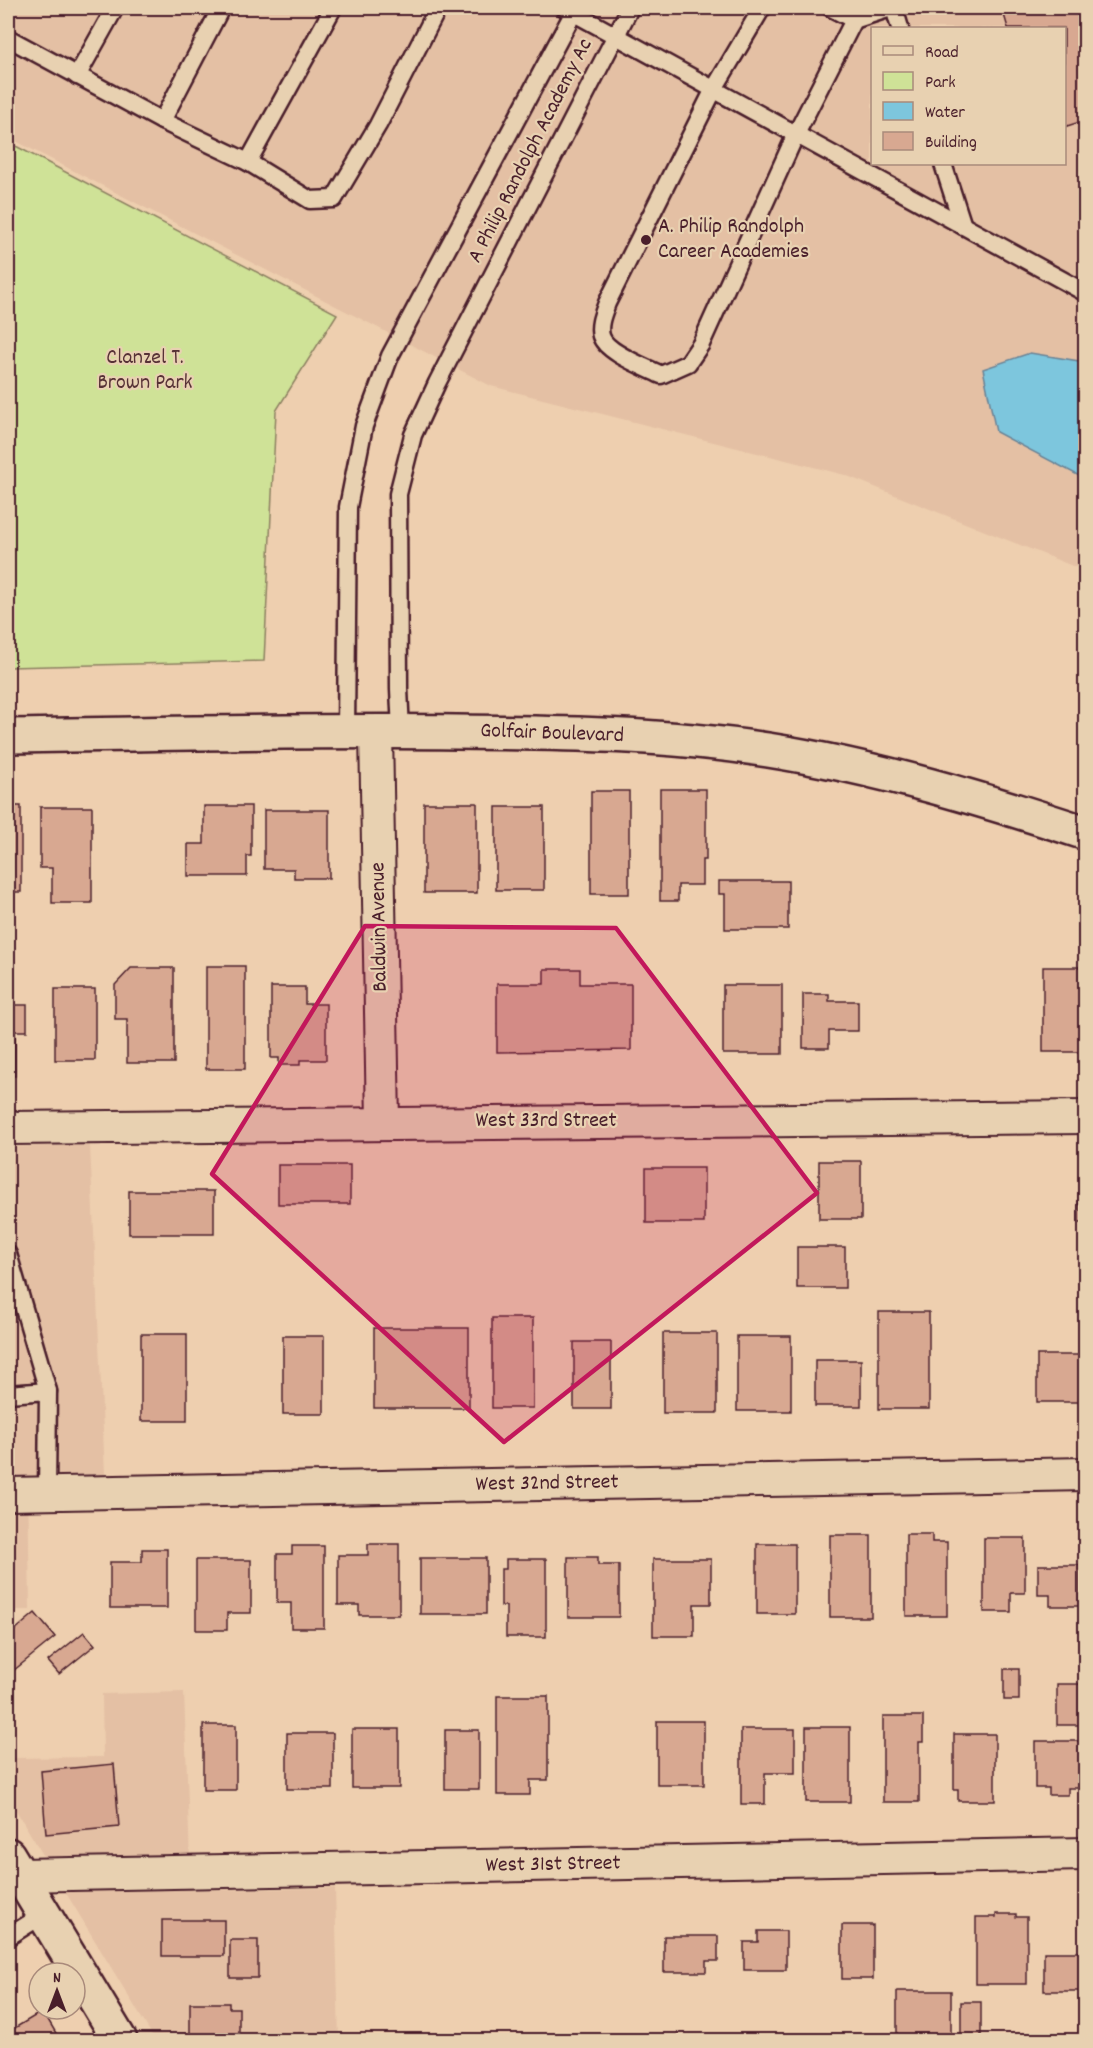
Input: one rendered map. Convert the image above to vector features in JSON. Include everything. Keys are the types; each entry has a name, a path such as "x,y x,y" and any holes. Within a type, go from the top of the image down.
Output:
{"main road":[{"name":"Golfair Boulevard","path":"8,736 374,732 578,733 687,740 768,750 880,772 1002,805 1086,833"},
{"path":"14,1865 120,2040"}],"street":[{"name":"Baldwin Avenue","path":"374,732 383,1123"},
{"name":"West 33rd Street","path":"8,1128 1086,1117"},
{"name":"West 32nd Street","path":"8,1494 1086,1474"},
{"name":"West 31st Street","path":"14,1865 1086,1854"}],"lane":[{"path":"77,76 115,8"},
{"path":"162,121 221,8"},
{"path":"248,162 333,8"},
{"path":"8,38 162,121 248,162 310,200 334,199 378,125 438,8"},
{"path":"572,9 616,35 630,8"},
{"path":"762,8 714,89 607,303 600,323 601,336 606,347 661,375 688,363 701,344 796,134 854,20"},
{"path":"831,8 854,20 892,8 900,27"},
{"name":"A Philip Randolph Academy Ac","path":"374,732 348,507 364,426 390,356 572,9"},
{"name":"A Philip Randolph Academy Ac","path":"374,732 399,689 398,494 414,435 437,383 616,35 1086,293"},
{"path":"943,165 963,226"},
{"path":"8,1254 48,1391 47,1494"},
{"path":"8,1394 48,1391"},
{"path":"8,1936 44,1914"}],"highlighted area":[{"path":"365,926 616,928 817,1193 504,1442 212,1174"}],"shaded area":[{"name":"A. Philip Randolph Career Academies","path":"8,8 1085,8 1085,571 845,475 491,386 8,137"},
{"path":"90,1145 105,1474 28,1476 30,1610 8,1610 8,1147"},
{"path":"184,1692 191,1890 335,1888 339,2040 155,2040 8,1797 8,1758 103,1757 102,1694"}],"green space":[{"name":"Clanzel T. Brown Park","path":"8,142 337,314 276,411 264,661 8,667"}],"water":[{"path":"1030,353 1085,362 1085,479 996,432 983,369"}],"building":[{"path":"1002,8 1086,8 1086,120 1066,126 1066,27 1008,27"},
{"path":"660,789 706,789 706,860 702,860 702,885 678,885 678,901 660,901"},
{"path":"591,791 629,791 629,894 591,894"},
{"path":"424,803 477,803 477,893 424,893"},
{"path":"8,806 21,806 21,892 8,892"},
{"path":"204,806 251,806 251,856 247,856 247,876 188,876 188,844 204,844"},
{"path":"40,807 92,807 92,903 52,903 52,868 40,868"},
{"path":"496,807 544,807 544,890 496,890"},
{"path":"264,810 329,810 329,878 294,878 294,869 264,869"},
{"path":"719,881 788,881 788,929 725,929 725,894 719,894"},
{"path":"206,966 245,966 245,1069 206,1069"},
{"path":"1043,967 1086,967 1086,1052 1043,1052"},
{"path":"131,968 174,968 174,1063 127,1063 127,1019 115,1019 115,985"},
{"path":"544,969 580,969 580,984 631,984 631,1050 497,1052 497,984 544,984"},
{"path":"723,985 782,985 782,1054 723,1054"},
{"path":"271,987 305,987 305,1004 326,1004 326,1060 300,1060 300,1065 279,1065 279,1058 271,1058"},
{"path":"55,989 95,989 95,1060 55,1060"},
{"path":"803,994 829,994 829,1001 858,1001 858,1031 829,1031 829,1048 803,1048"},
{"path":"8,1005 27,1005 27,1031 15,1031 15,1076 8,1076"},
{"path":"819,1161 861,1161 861,1219 819,1219"},
{"path":"278,1165 350,1165 350,1204 278,1204"},
{"path":"646,1168 704,1168 704,1223 646,1223"},
{"path":"1079,1177 1086,1177 1086,1223 1079,1223"},
{"path":"129,1191 214,1191 214,1234 129,1234"},
{"path":"797,1247 845,1247 845,1288 797,1288"},
{"path":"879,1312 929,1312 929,1409 879,1409"},
{"path":"492,1318 533,1318 533,1408 492,1408"},
{"path":"374,1328 469,1328 469,1408 374,1408"},
{"path":"663,1333 717,1333 717,1413 663,1413"},
{"path":"141,1334 187,1334 187,1421 141,1421"},
{"path":"283,1336 324,1336 324,1414 283,1414"},
{"path":"737,1336 791,1336 791,1411 737,1411"},
{"path":"574,1342 611,1342 611,1409 574,1409"},
{"path":"1037,1355 1081,1355 1081,1402 1037,1402"},
{"path":"815,1360 861,1360 861,1406 815,1406"},
{"path":"906,1534 932,1534 932,1542 947,1542 947,1616 906,1616"},
{"path":"830,1535 871,1535 871,1617 830,1617"},
{"path":"984,1538 1025,1538 1025,1593 1011,1593 1011,1612 984,1612"},
{"path":"368,1544 399,1544 399,1615 359,1615 359,1605 338,1605 338,1555 368,1555"},
{"path":"757,1544 795,1544 795,1614 757,1614"},
{"path":"8,1545 10,1586 8,1586"},
{"path":"292,1546 324,1546 324,1628 291,1628 291,1603 277,1603 277,1554 292,1554"},
{"path":"142,1549 167,1549 167,1608 110,1608 110,1562 142,1562"},
{"path":"568,1557 598,1557 598,1565 619,1565 619,1617 568,1617"},
{"path":"420,1558 486,1558 486,1614 420,1614"},
{"path":"506,1559 546,1559 546,1637 506,1637 506,1606 501,1606 501,1569 506,1569"},
{"path":"653,1559 711,1559 711,1604 694,1604 694,1636 653,1636"},
{"path":"196,1560 251,1560 251,1613 227,1613 227,1630 196,1630"},
{"path":"1038,1565 1080,1565 1080,1606 1050,1606 1050,1595 1038,1595"},
{"path":"35,1613 55,1637 8,1675 8,1636"},
{"path":"84,1632 95,1645 59,1674 48,1661"},
{"path":"1004,1669 1019,1669 1019,1700 1004,1700"},
{"path":"1057,1684 1086,1684 1086,1725 1057,1725"},
{"path":"497,1696 548,1696 548,1780 530,1780 530,1795 497,1795"},
{"path":"883,1716 923,1716 923,1742 919,1742 919,1802 883,1802"},
{"path":"657,1721 704,1721 704,1785 657,1785"},
{"path":"203,1725 236,1725 236,1790 203,1790"},
{"path":"806,1727 850,1727 850,1802 806,1802"},
{"path":"352,1729 399,1729 399,1788 352,1788"},
{"path":"741,1729 795,1729 795,1773 765,1773 765,1804 741,1804"},
{"path":"445,1730 479,1730 479,1789 445,1789"},
{"path":"287,1733 333,1733 333,1789 287,1789"},
{"path":"954,1734 995,1734 995,1801 958,1801 958,1790 954,1790"},
{"path":"1035,1741 1084,1741 1084,1788 1068,1788 1068,1795 1049,1795 1049,1788 1035,1788"},
{"path":"114,1764 119,1827 46,1834 41,1771"},
{"path":"996,1914 1016,1914 1016,1917 1027,1917 1027,1984 976,1984 976,1917 996,1917"},
{"path":"162,1920 224,1920 224,1956 162,1956"},
{"path":"842,1925 873,1925 873,1979 842,1979"},
{"path":"758,1931 786,1931 786,1970 744,1970 744,1942 758,1942"},
{"path":"664,1936 718,1936 718,1961 706,1961 706,1972 664,1972"},
{"path":"230,1940 258,1940 258,1978 230,1978"},
{"path":"1044,1952 1086,1952 1086,1991 1044,1991"},
{"path":"897,1991 951,1991 951,2037 897,2037"},
{"path":"961,2002 981,2002 981,2040 961,2040"},
{"path":"190,2003 229,2003 229,2008 239,2008 239,2040 180,2040 180,2034 190,2034"},
{"path":"1079,2003 1086,2003 1086,2038 1079,2038"},
{"path":"27,2021 49,2021 60,2040 8,2040 8,2032"}],"place":[{"name":"A. Philip Randolph Career Academies","path":"646,240"}]}
